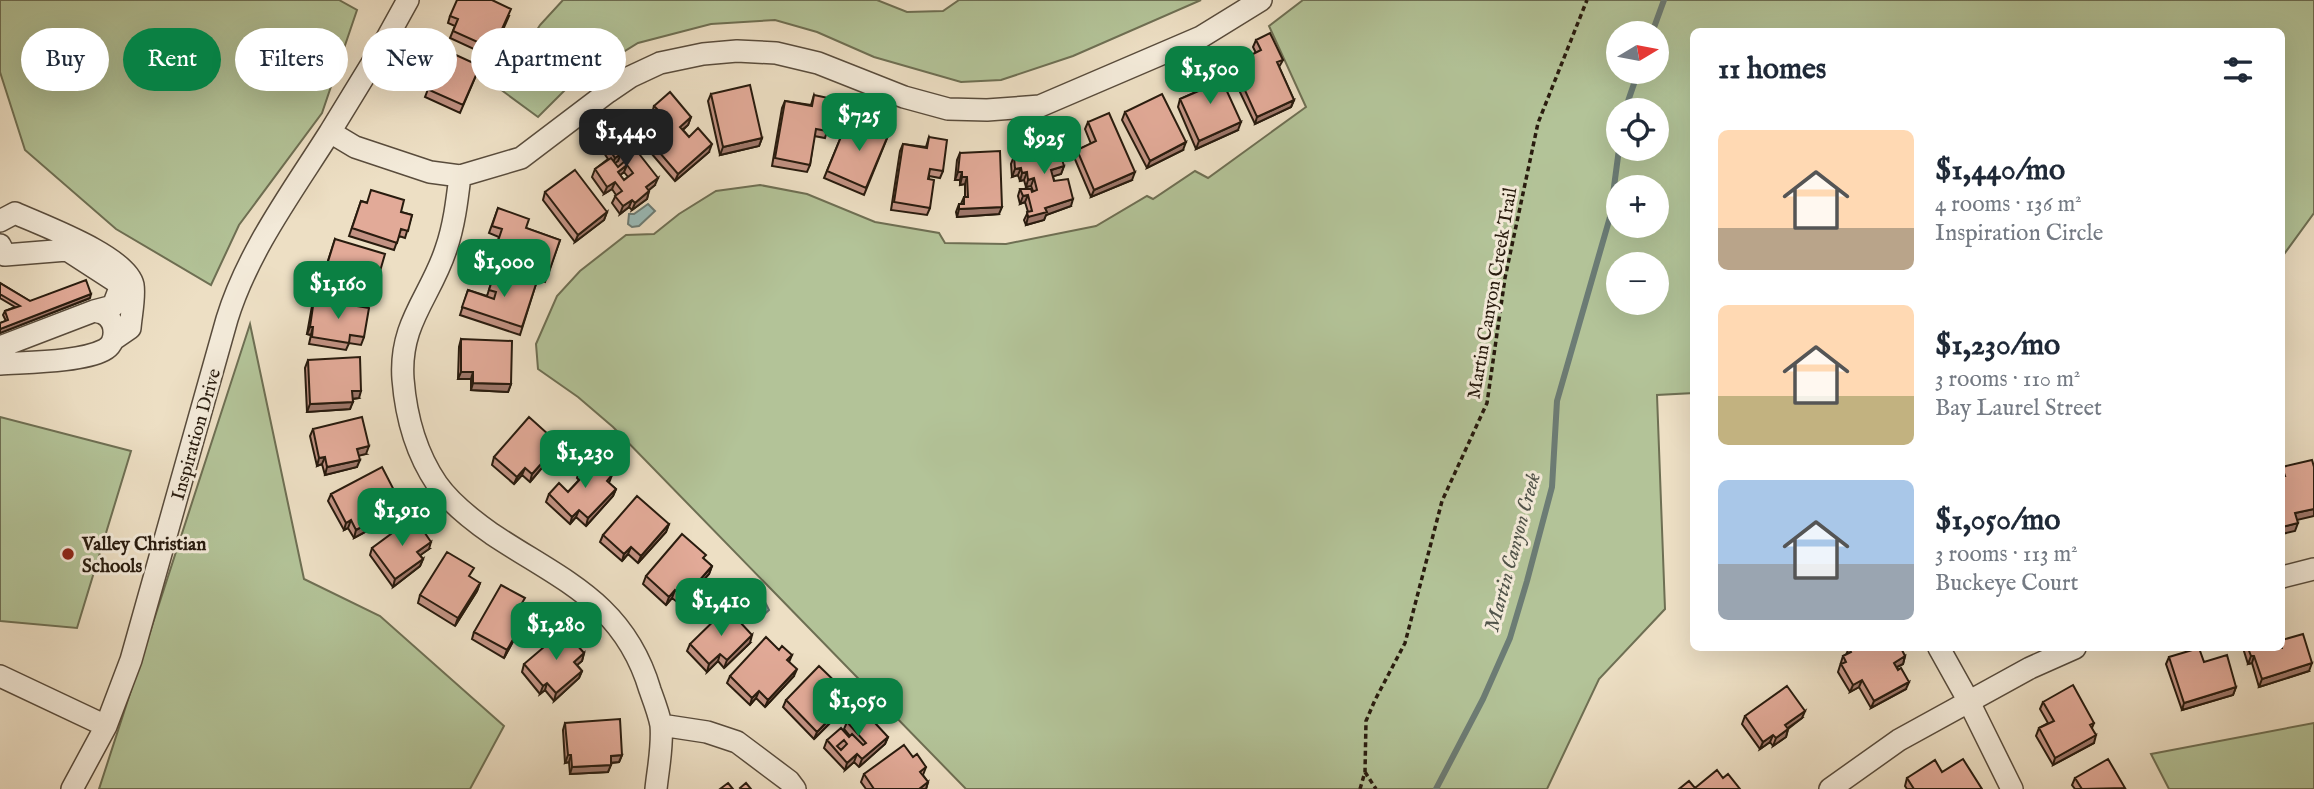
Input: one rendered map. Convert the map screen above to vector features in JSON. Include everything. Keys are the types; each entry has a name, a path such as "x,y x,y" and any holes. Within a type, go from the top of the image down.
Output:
{"street":[{"name":"Inspiration Drive","path":"72,789 106,726 131,660 233,302 256,250 382,47 408,0"},
{"path":"330,132 355,147 430,172 460,176 521,158 608,92 630,77 660,63 737,51 776,53 818,63 904,97 948,109 987,110 1040,106 1201,37 1261,0"},
{"path":"460,176 446,251 414,315 405,349 403,377 413,436 438,485 454,503 495,536 578,587 617,623 645,673 661,725 656,789"},
{"path":"0,221 15,213 78,241 125,270 133,285 130,328 114,339 107,349 92,355 0,364"},
{"path":"0,245 5,255 67,250 121,285 113,306 0,347"},
{"path":"94,311 106,314 114,326 114,339"},
{"path":"2285,576 2314,569"},
{"path":"1941,651 2012,789"},
{"path":"1830,789 1899,740 1968,700 2069,651"},
{"path":"0,676 106,726"},
{"path":"661,725 707,732 737,742 789,781 795,789"}],"path":[{"name":"Martin Canyon Creek Trail","path":"1360,789 1365,772 1366,721 1374,700 1405,643 1442,500 1487,403 1505,278 1538,123 1587,0"},
{"path":"1365,772 1376,789"}],"green space":[{"path":"0,0 339,0 357,10 348,36 348,28 235,28 235,91 329,91 322,113 239,225 211,285 116,229 25,150 0,72"},
{"path":"563,0 877,0 907,12 943,11 959,0 1201,0 1073,56 1001,80 961,82 874,57 817,32 775,20 711,24 638,43 626,50 626,28 538,28"},
{"path":"1303,0 2314,0 2314,213 2285,253 2285,28 1690,28 1690,393 1657,395 1665,609 1599,679 1547,789 966,789 613,427 578,397 538,369 536,344 557,296 580,271 626,235 654,234 679,214 716,191 760,185 807,194 875,222 939,233 945,243 1006,244 1096,226 1147,196 1153,199 1195,171 1208,178 1306,107 1269,26"},
{"path":"503,91 564,91 538,117"},
{"path":"250,324 304,579 380,616 504,726 470,789 99,789"},
{"path":"0,417 131,451 77,628 0,621"},
{"path":"2314,723 2314,789 2169,789 2151,754"}],"water":[{"path":"648,204 655,211 639,226 632,227 628,224 629,214 634,214"},
{"path":"608,443 615,449 618,455 613,463 605,461 593,451 594,444"},
{"path":"742,599 755,603 765,602 769,610 752,622 742,615 737,606"}],"building":[{"path":"457,0 492,0 511,9 502,28 471,28 471,39 457,33 457,28 454,28 458,19 450,16"},
{"path":"1270,33 1283,60 1277,62 1294,100 1257,117 1233,64 1261,50 1256,40"},
{"path":"457,55 471,62 471,87 463,105 432,91 457,91"},
{"path":"1215,65 1241,122 1199,141 1180,99 1201,90 1194,75"},
{"path":"750,85 762,138 723,147 711,94"},
{"path":"670,92 691,117 680,127 689,137 698,128 712,144 678,174 641,131 662,114 654,106"},
{"path":"1162,94 1186,142 1150,161 1125,112"},
{"path":"814,95 833,99 827,131 816,129 810,165 775,158 785,101 812,106"},
{"path":"1109,113 1135,172 1094,190 1077,150 1096,141 1088,122"},
{"path":"873,118 892,126 866,188 827,171 845,127 865,136"},
{"path":"618,127 658,178 646,187 649,191 635,203 632,200 623,206 615,196 622,191 615,182 607,187 595,169 611,158 618,167 625,161 621,154 615,158 603,139","holes":["627,165 633,173 624,180 618,172"]},
{"path":"1054,132 1064,166 1051,170 1054,181 1068,179 1073,199 1045,208 1047,212 1028,217 1027,212 1032,211 1028,195 1023,196 1020,189 1031,189 1032,192 1037,190 1034,178 1028,180 1027,172 1022,173 1021,168 1015,169 1014,156 1041,149 1038,137"},
{"path":"929,137 947,140 943,171 930,169 928,179 934,180 930,208 894,202 903,144 927,148"},
{"path":"1000,151 1002,207 959,209 959,204 964,204 964,197 968,197 967,177 962,177 962,172 958,172 960,153"},
{"path":"575,170 607,212 578,235 545,192"},
{"path":"371,190 404,200 401,212 412,215 408,231 401,229 397,243 352,228 361,201 367,203"},
{"path":"498,208 529,219 526,228 560,240 548,275 493,256 502,229 492,226"},
{"path":"335,239 385,254 376,285 368,283 365,296 326,284 330,269 326,268"},
{"path":"495,271 536,284 522,327 462,307 468,290 494,299 496,292 489,290"},
{"path":"86,280 91,294 0,329 0,323 8,320 5,311 20,306 0,294 0,283 30,301"},
{"path":"314,299 369,308 364,337 350,335 349,343 312,337 313,327 310,327"},
{"path":"461,339 512,341 511,384 473,383 473,372 461,372"},
{"path":"360,357 361,391 352,391 353,402 310,404 308,360"},
{"path":"362,417 369,446 357,449 360,460 327,467 325,457 319,458 313,429"},
{"path":"529,417 559,444 532,474 525,468 517,477 494,457"},
{"path":"585,455 597,467 599,464 612,475 607,481 616,489 588,518 579,510 572,517 549,494 559,483 568,492 584,475 577,464"},
{"path":"2312,460 2314,509 2295,513 2298,523 2285,526 2285,476 2285,466"},
{"path":"382,467 397,496 388,501 393,510 356,530 351,520 346,523 331,494"},
{"path":"637,496 669,524 641,556 631,547 624,554 603,535"},
{"path":"414,517 431,542 417,552 423,559 395,579 372,548"},
{"path":"682,534 706,555 703,558 712,566 684,598 675,590 669,597 646,576"},
{"path":"447,552 474,568 469,576 480,583 458,618 420,595"},
{"path":"501,585 525,598 516,613 525,618 507,650 474,632"},
{"path":"727,608 752,635 727,660 720,654 709,664 690,644"},
{"path":"564,630 584,653 574,662 582,671 556,693 547,683 543,686 524,664"},
{"path":"2303,634 2312,663 2262,679 2254,656 2251,656 2249,651 2285,651 2285,639"},
{"path":"766,637 779,650 782,646 792,655 787,660 797,669 768,700 759,691 752,698 730,676"},
{"path":"1902,651 1905,656 1894,663 1898,670 1901,668 1909,682 1874,701 1862,680 1853,685 1841,664 1846,662 1843,656 1851,652"},
{"path":"2200,651 2204,662 2227,655 2236,687 2184,703 2169,657"},
{"path":"819,666 851,697 817,732 786,700"},
{"path":"2073,685 2094,723 2090,725 2096,735 2055,758 2039,728 2054,721 2043,702"},
{"path":"1787,686 1805,711 1785,725 1788,729 1776,738 1773,735 1763,742 1745,716"},
{"path":"862,709 888,737 862,759 857,754 847,763 827,740 841,728 849,737 852,734 863,745 866,743 847,722","holes":["844,740 847,744 841,750 837,746"]},
{"path":"620,719 622,755 611,756 611,765 572,767 565,723"},
{"path":"904,745 913,757 917,754 926,767 920,772 928,782 919,789 874,789 864,774"},
{"path":"1963,759 1982,789 1914,789 1907,778 1935,760 1942,772"},
{"path":"2108,759 2125,788 2082,789 2075,778"},
{"path":"1717,770 1723,778 1728,774 1740,789 1679,789 1689,781 1695,788"},
{"path":"728,783 733,789 720,789"},
{"path":"746,783 751,789 740,788"}],"waterway":[{"name":"Martin Canyon Creek","path":"1656,21 1664,0"},
{"name":"Martin Canyon Creek","path":"1629,98 1634,84"},
{"name":"Martin Canyon Creek","path":"1436,789 1483,699 1510,638 1527,581 1552,487 1557,401 1610,217 1617,161"}],"place":[{"name":"Valley Christian Schools","path":"68,554"}]}
